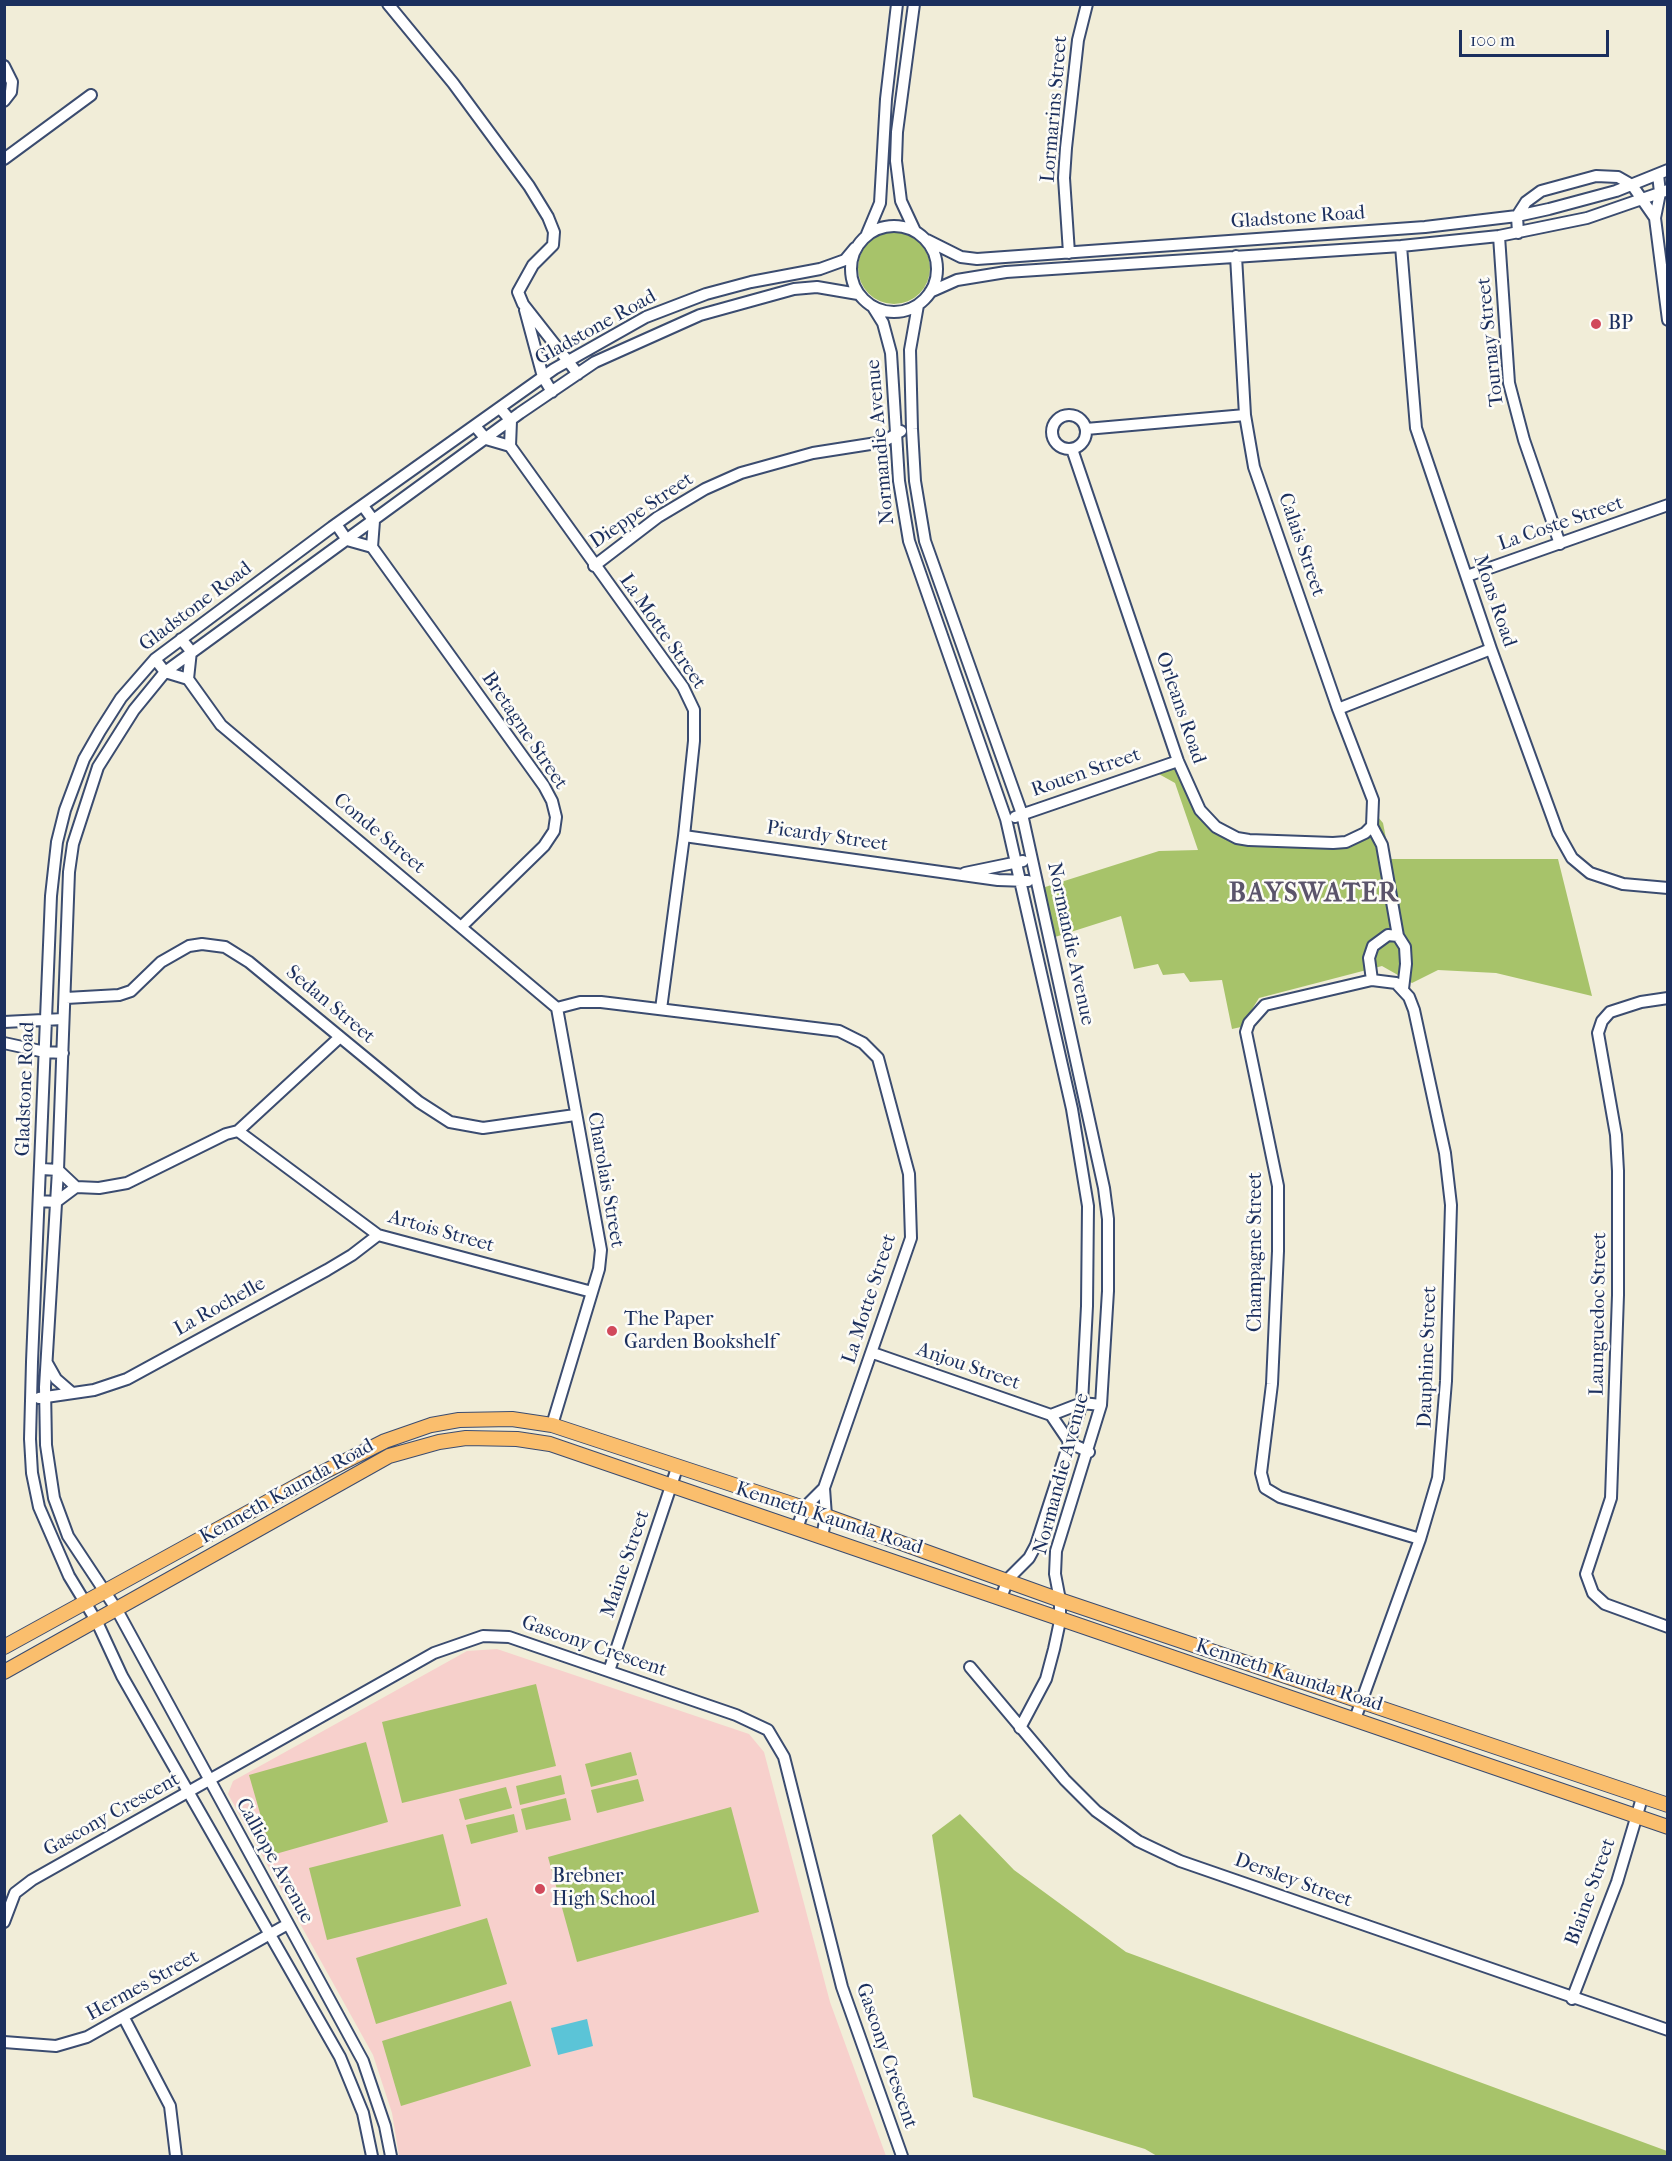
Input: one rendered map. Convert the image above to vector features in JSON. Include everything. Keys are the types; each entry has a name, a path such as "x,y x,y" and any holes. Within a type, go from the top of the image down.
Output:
{"main road":[{"name":"Kenneth Kaunda Road","path":"4,1647 302,1483 385,1441 431,1425 459,1420 512,1419 552,1425 804,1508 1060,1599 1668,1805"},
{"name":"Kenneth Kaunda Road","path":"4,1672 361,1470 398,1454 439,1442 488,1437 550,1444 671,1487 886,1558 1060,1621 1356,1719 1668,1827"},
{"path":"302,1483 313,1499"},
{"path":"886,1558 893,1539"}],"street":[{"path":"388,4 459,91 529,186 553,228 553,245 533,265 519,286 518,292 543,377 552,392"},
{"path":"867,234 890,225 915,231 927,240 933,250 937,271 930,292 918,305 904,311 888,312 873,307 858,294 850,271 855,248 867,234 880,203 886,99 897,4"},
{"path":"914,4 897,132 896,161 901,201 915,231"},
{"name":"Lormarins Street","path":"1058,268 1064,253 1066,148 1078,40 1086,4"},
{"path":"4,66 12,82 11,92 4,101"},
{"path":"4,159 91,95"},
{"path":"1663,172 1664,191 1656,218 1668,320"},
{"name":"Gladstone Road","path":"927,240 961,256 977,258 1414,228 1517,216 1584,201 1663,172"},
{"path":"1518,233 1517,216 1526,202 1551,186 1581,178 1609,176 1632,185 1641,201 1656,218"},
{"name":"Gladstone Road","path":"930,292 976,276 1058,268 1388,247 1485,238 1587,218 1641,201 1664,191"},
{"path":"1484,220 1485,238"},
{"path":"1414,228 1415,245"},
{"path":"1386,230 1388,247"},
{"name":"Tournay Street","path":"1499,236 1509,383 1524,441 1560,544"},
{"path":"1248,240 1250,255"},
{"path":"1222,241 1220,249 1223,257"},
{"name":"Mons Road","path":"1401,246 1416,428 1491,649 1558,833 1572,858 1590,873 1609,880 1668,888"},
{"name":"Gladstone Road","path":"84,1602 58,1554 39,1507 32,1473 31,1398 53,871 65,810 84,759 121,698 154,658 336,524 568,360 646,317 681,303 751,282 820,269 845,260 855,248"},
{"path":"1083,252 1083,266"},
{"name":"Calais Street","path":"1236,256 1245,414 1254,467 1338,709 1373,800 1368,829"},
{"name":"Gladstone Road","path":"104,1591 68,1536 54,1498 46,1445 45,1398 58,1170 63,1019 66,998 69,872 80,814 98,767 113,740 165,672 191,651 595,362 669,326 723,308 794,289 817,287 858,294"},
{"path":"523,304 578,374"},
{"name":"Normandie Avenue","path":"918,305 910,350 913,452 920,514 932,565 1022,814 1104,1188 1108,1291 1101,1405 1089,1452 1056,1551 1055,1574 1060,1599 1060,1621 1046,1679 1020,1728"},
{"name":"Normandie Avenue","path":"873,307 889,339 902,508 920,578 1006,819 1072,1108 1088,1206 1089,1245 1082,1403 1033,1551 1008,1579 1000,1598"},
{"path":"475,426 486,439 510,446 511,421 500,408"},
{"path":"1086,429 1245,414"},
{"path":"1073,415 1082,420 1086,429 1084,440 1072,449 1062,447 1055,441 1052,431 1056,422 1064,416 1073,415"},
{"name":"Dieppe Street","path":"594,566 658,517 705,489 741,473 813,453 883,442 896,432 912,429"},
{"path":"883,442 897,452 913,452"},
{"name":"La Motte Street","path":"510,446 683,687 694,710 694,741 684,836 661,1009"},
{"name":"Orleans Road","path":"1072,449 1178,761 1200,810 1216,827 1237,838 1333,843 1346,842 1368,829"},
{"name":"La Coste Street","path":"1467,576 1668,505"},
{"path":"336,524 347,540 372,548 374,520 363,506"},
{"name":"Bretagne Street","path":"372,548 544,786 556,817 554,831 544,846 461,927"},
{"path":"154,658 165,672 188,679 191,651 181,639"},
{"path":"1338,709 1491,649"},
{"name":"Conde Street","path":"188,679 221,725 557,1008"},
{"name":"Rouen Street","path":"1006,819 1178,761"},
{"path":"1368,829 1382,845 1398,936 1405,946 1406,964 1403,989"},
{"name":"Picardy Street","path":"684,836 1021,882 1037,879"},
{"name":"Picardy Street","path":"965,874 1033,859"},
{"path":"1372,980 1369,958 1373,945 1388,935 1398,936"},
{"name":"Sedan Street","path":"66,998 106,997 131,991 161,962 176,952 189,946 225,947 249,962 437,1115 459,1125 483,1128 575,1114"},
{"path":"48,979 66,979"},
{"name":"Champagne Street","path":"1403,989 1386,980 1372,980 1265,1005 1249,1023 1246,1032 1278,1186 1278,1262 1272,1384 1261,1473 1265,1488 1280,1497 1420,1539"},
{"name":"Dauphine Street","path":"1356,1719 1420,1539 1442,1457 1451,1205 1445,1153 1414,1010 1403,989"},
{"name":"Launguedoc Street","path":"1668,998 1641,1002 1610,1012 1602,1021 1598,1033 1616,1144 1618,1295 1611,1498 1586,1574 1593,1593 1605,1604 1668,1627"},
{"name":"La Motte Street","path":"557,1008 591,1001 839,1031 863,1043 878,1058 909,1174 911,1238 873,1353 824,1488 826,1516 822,1537"},
{"name":"Charolais Street","path":"552,1425 599,1269 601,1250 557,1008"},
{"path":"4,1022 46,1018 63,1019"},
{"path":"39,1201 56,1202 76,1187 111,1187 127,1183 226,1134 238,1131 340,1037"},
{"path":"4,1043 45,1052 63,1053"},
{"name":"Artois Street","path":"238,1131 378,1235 592,1292"},
{"path":"42,1169 58,1170 76,1187"},
{"name":"La Rochelle","path":"31,1398 94,1390 127,1379 352,1256 378,1235"},
{"path":"1089,1245 1108,1245"},
{"name":"Anjou Street","path":"873,1353 1051,1415"},
{"path":"33,1362 46,1362 56,1379 71,1392"},
{"path":"1089,1452 1070,1443 1051,1415 1082,1403 1101,1405"},
{"name":"Maine Street","path":"609,1671 677,1468"},
{"name":"La Motte Street","path":"796,1529 804,1508 824,1488"},
{"name":"Calliope Avenue","path":"104,1591 117,1610 363,2061 386,2126 391,2157"},
{"name":"Calliope Avenue","path":"84,1602 123,1676 272,1934 353,2086 366,2123 372,2157"},
{"name":"Gascony Crescent","path":"4,1922 11,1901 21,1887 434,1653 467,1640 496,1636 509,1637 736,1714 768,1730 784,1757 842,1987 902,2157"},
{"name":"Dersley Street","path":"970,1667 1065,1780 1096,1811 1131,1836 1158,1851 1572,1999 1668,2030"},
{"name":"Blaine Street","path":"1572,1999 1617,1882 1642,1798"},
{"name":"Hermes Street","path":"4,2042 56,2046 87,2037 288,1924"},
{"path":"124,2018 170,2106 177,2157"}],"shaded area":[{"name":"Brebner High School","path":"497,1649 749,1734 764,1752 830,2002 886,2156 399,2156 392,2113 373,2055 228,1794 233,1781 467,1651"}],"green space":[{"path":"894,232 914,238 924,248 930,268 924,288 914,298 894,304 874,298 864,288 858,268 864,248 874,238"},
{"path":"1178,766 1192,805 1232,837 1343,843 1375,826 1378,817 1383,823 1390,859 1558,859 1592,996 1496,973 1438,970 1412,983 1382,966 1259,998 1241,1027 1232,1029 1222,980 1190,982 1184,973 1163,975 1158,964 1134,969 1121,916 1055,937 1042,888 1159,851 1198,850 1175,783 1157,773"},
{"path":"536,1684 556,1766 402,1803 382,1722"},
{"path":"366,1742 388,1822 272,1855 249,1775"},
{"path":"631,1752 637,1775 591,1787 585,1764"},
{"path":"561,1775 565,1794 520,1805 516,1786"},
{"path":"638,1779 644,1801 597,1813 591,1790"},
{"path":"506,1787 512,1808 465,1820 459,1799"},
{"path":"566,1798 571,1820 526,1830 521,1809"},
{"path":"731,1807 759,1912 577,1962 548,1857"},
{"path":"514,1814 518,1832 471,1844 466,1825"},
{"path":"960,1814 1014,1870 1126,1952 1667,2151 1667,2156 1157,2156 1145,2149 973,2097 932,1835"},
{"path":"443,1834 461,1906 327,1940 309,1868"},
{"path":"487,1918 507,1984 376,2024 356,1958"},
{"path":"511,2001 531,2066 401,2106 382,2041"}],"water":[{"path":"587,2019 593,2046 558,2055 551,2028"}],"place":[{"name":"BP","path":"1596,324"},
{"name":"The Paper Garden Bookshelf","path":"612,1331"},
{"name":"Brebner High School","path":"540,1889"}],"district":[{"name":"BAYSWATER","path":"1314,895"}]}
